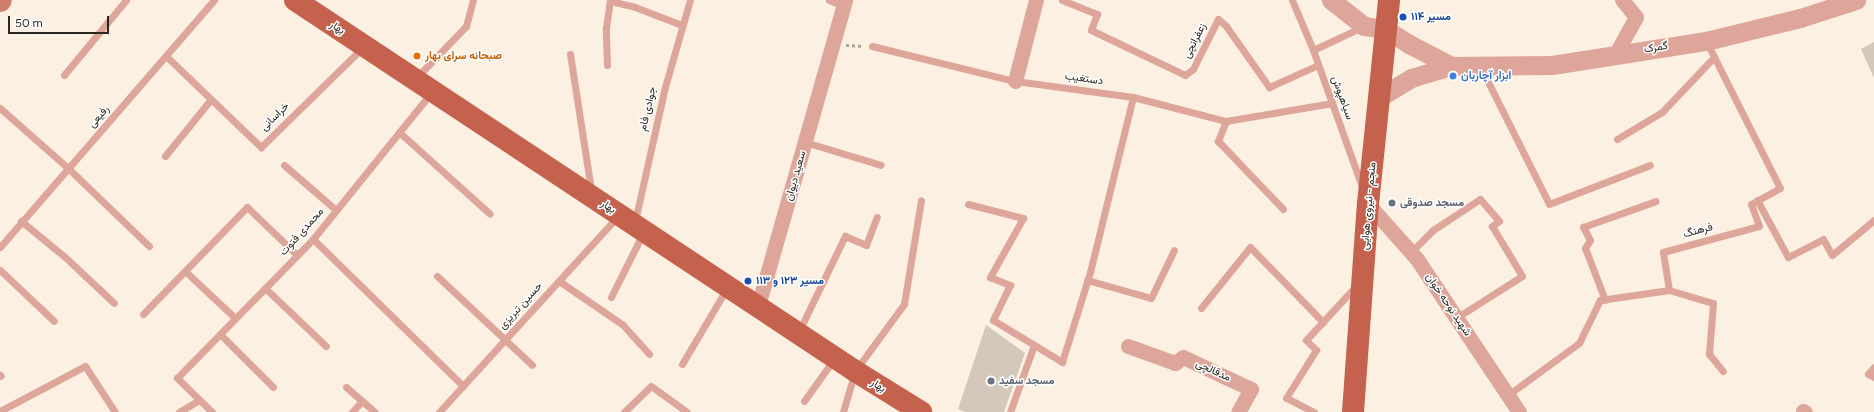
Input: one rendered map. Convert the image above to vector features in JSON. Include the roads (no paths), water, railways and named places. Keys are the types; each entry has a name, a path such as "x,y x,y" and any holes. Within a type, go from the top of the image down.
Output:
{"main road":[{"name":"بهار","path":"295,0 835,358 921,412"},
{"name":"منجم - نیروی هوایی","path":"1353,412 1368,204 1385,29 1390,1"}],"street":[{"path":"1015,80 1036,0"},
{"path":"1331,0 1364,26 1385,29"},
{"path":"1615,55 1636,17 1622,0"},
{"name":"گمرک","path":"1378,98 1411,78 1451,66 1552,66 1615,55 1710,49 1800,18 1829,4 1856,0"},
{"name":"سعید دیوان","path":"758,306 844,3"},
{"name":"گمرک","path":"1385,29 1409,44 1451,66"},
{"name":"شهید نوحه خوان","path":"1368,204 1411,252 1520,412"},
{"name":"مدقالچی","path":"1128,346 1175,362 1183,357 1251,389 1238,412"}],"lane":[{"path":"64,75 126,0"},
{"name":"رفیعی","path":"0,248 21,221 69,169 214,0"},
{"path":"414,79 466,26 473,0"},
{"name":"جوادی فام","path":"611,297 633,223 664,87 690,0"},
{"path":"829,0 844,3"},
{"name":"زعفرانچی","path":"1062,0 1097,14 1092,30 1185,75 1193,69 1218,19 1226,26 1269,87 1318,65"},
{"name":"سیاهپوش","path":"1292,0 1313,50 1368,204"},
{"path":"607,65 606,28 610,1 636,4 682,25"},
{"path":"1313,50 1364,26"},
{"name":"خراسانی","path":"166,56 261,147 364,45"},
{"name":"دستغیب","path":"872,46 1015,80 1134,97 1226,121 1332,103"},
{"path":"1617,139 1662,112 1710,49 1780,188 1757,200 1788,257 1823,240 1832,255 1874,220"},
{"path":"570,54 592,196"},
{"path":"1480,66 1549,204 1650,165"},
{"name":"محمدی فتوت","path":"199,400 177,378 312,239 433,91"},
{"path":"968,204 1024,218 990,277 1010,285 993,320 1062,362 1088,280 1134,97"},
{"path":"165,156 211,99"},
{"path":"0,108 69,169 150,246"},
{"path":"1226,121 1218,141 1283,208"},
{"path":"399,132 490,214"},
{"path":"805,142 881,165"},
{"path":"284,165 336,210"},
{"path":"1411,252 1433,230 1480,198 1499,221 1492,226 1522,276 1456,318"},
{"path":"843,412 855,371 904,304 921,200"},
{"name":"فرهنگ","path":"1669,290 1663,252 1759,226 1750,204 1757,200"},
{"path":"1605,300 1584,248 1590,240 1583,227 1656,201"},
{"path":"143,314 247,207 297,255"},
{"path":"798,333 845,236 866,245 877,217"},
{"path":"21,221 65,257 114,303"},
{"name":"حسین تبریزی","path":"439,412 559,281 633,223"},
{"path":"312,239 463,386"},
{"path":"1201,308 1250,247 1323,322"},
{"path":"1088,280 1151,298 1174,250"},
{"path":"0,270 54,321"},
{"path":"185,271 236,318"},
{"path":"437,276 532,365"},
{"path":"1314,412 1286,398 1316,350 1306,340 1363,279"},
{"path":"559,281 623,325 649,354"},
{"path":"682,364 728,286"},
{"path":"265,288 326,346"},
{"path":"1508,395 1579,343 1600,300 1669,290 1713,303 1709,354 1723,371"},
{"path":"220,334 273,387"},
{"path":"1010,412 1034,345"},
{"path":"804,401 835,358"},
{"path":"0,411 85,366 115,412"},
{"path":"1874,367 1868,374 1874,377"},
{"path":"624,412 651,386 686,412"},
{"path":"346,387 375,412"},
{"path":"179,412 199,400 212,412"},
{"path":"352,412 362,401"}],"place":[{"name":"مسیر ۱۱۴","path":"1403,17"},
{"name":"صبحانه سرای بهار","path":"417,56"},
{"name":"ابزار آچاربان","path":"1453,76"},
{"name":"مسجد صدوقی","path":"1392,203"},
{"name":"مسیر ۱۲۳ و ۱۱۳","path":"748,281"},
{"name":"مسجد سفید","path":"991,381"}]}
